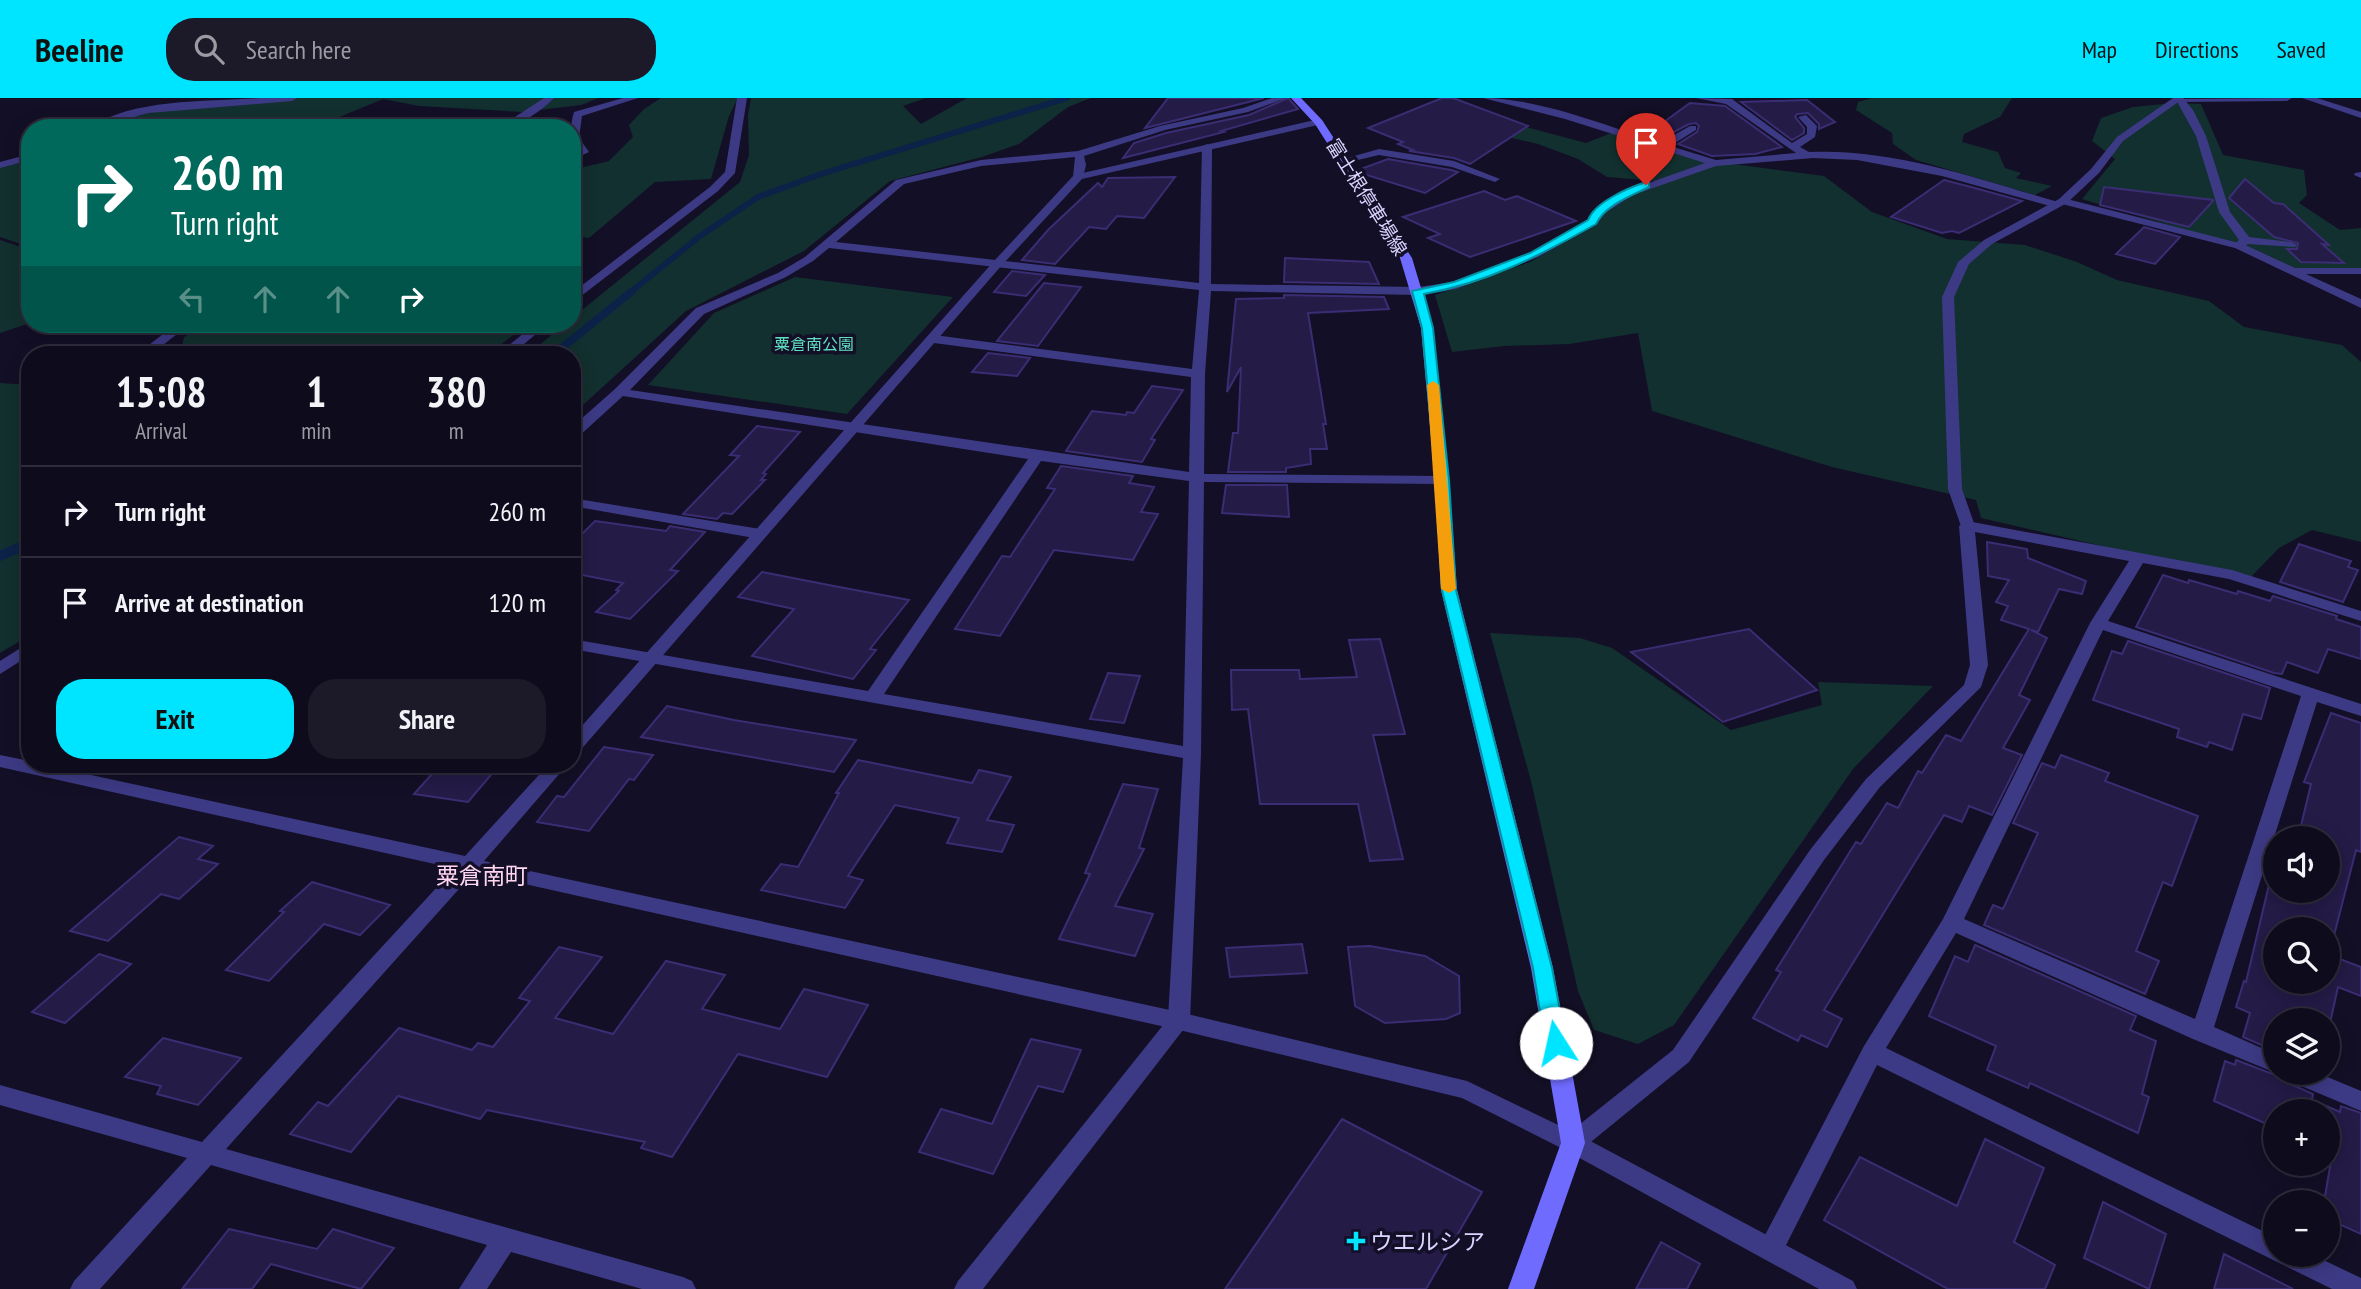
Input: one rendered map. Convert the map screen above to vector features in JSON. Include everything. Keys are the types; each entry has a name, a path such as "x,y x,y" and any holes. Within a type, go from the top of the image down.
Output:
{"main road":[{"name":"富士根停車場線","path":"1296,98 1319,122 1406,258 1427,328 1442,480 1449,590 1542,968 1573,1143 1521,1289"}],"street":[{"path":"115,119 149,110 292,98"},
{"path":"513,119 550,98"},
{"path":"576,119 577,114 632,98"},
{"path":"581,292 714,189 730,173 742,98"},
{"path":"581,427 700,312 782,275 828,244 900,182 981,163 1079,154 1163,128 1245,110 1281,98"},
{"path":"1488,98 1502,99 1567,117 1715,163 1733,164 1825,154 1910,164 2060,203 2242,243 2291,245"},
{"path":"1701,98 1729,100 1792,147 1807,155"},
{"path":"2179,98 2189,110 2209,156 2224,211 2242,243 2361,304"},
{"path":"1573,1143 1681,1056 1824,845 1873,783 1972,687 1979,665 1967,526 1955,489 1948,297 1964,262 1988,242 2060,203 2095,172 2120,139 2179,98 2287,98"},
{"path":"2307,98 2361,115"},
{"path":"1792,147 1812,135 1812,127 1803,117"},
{"path":"1078,177 1319,122"},
{"path":"1662,146 1693,128"},
{"path":"967,1289 1179,1021 1192,754 1198,374 1205,286 1207,147"},
{"path":"1345,160 1379,152 1454,164 1494,178"},
{"path":"581,739 998,263 1078,177 1081,165 1079,154"},
{"path":"0,165 21,159"},
{"path":"828,244 1205,286 1418,291 1456,285 1534,255 1593,222 1596,214 1626,194 1715,163"},
{"path":"2293,270 2361,271"},
{"path":"154,346 172,333"},
{"path":"514,346 531,333"},
{"path":"934,339 1198,374"},
{"path":"620,392 1198,478 1442,480"},
{"path":"873,697 1037,456"},
{"path":"581,504 760,534"},
{"path":"1967,526 2232,575 2361,616"},
{"path":"1771,1249 1871,1052 1952,922 2098,623 2138,557"},
{"path":"2098,623 2361,710"},
{"path":"581,646 1192,754"},
{"path":"0,669 21,654"},
{"path":"2201,1033 2311,694"},
{"path":"0,761 21,766"},
{"path":"54,773 1179,1021 1467,1090 1573,1143 1844,1289"},
{"path":"83,1289 551,773"},
{"path":"1952,922 2263,1059"},
{"path":"1871,1052 2263,1243"},
{"path":"2323,1085 2361,1101"},
{"path":"0,1095 683,1289"},
{"path":"472,1289 507,1237"},
{"path":"2312,1267 2358,1289"}],"green space":[{"path":"286,98 599,98 581,105 522,112 419,106 383,99 335,119 115,119 124,115"},
{"path":"661,98 738,98 729,116 711,179 655,182 589,238 581,237 581,168 609,161 633,137 629,125 644,109"},
{"path":"751,98 926,98 903,106 921,124 967,98 1091,98 1068,107 1019,144 982,157 890,181 804,251 686,311 581,407 581,346 538,346 554,333 581,333 581,311 740,182 749,155 748,115"},
{"path":"1872,98 2012,98 2000,117 1964,134 1962,142 1998,152 2005,168 2021,173 2016,178 2052,186 2035,195 1916,160 1893,144 1892,133 1856,110 1858,102"},
{"path":"2173,103 2201,104 2223,155 2304,170 2307,195 2299,203 2340,230 2361,228 2361,271 2298,270 2239,246 2082,199 2115,159 2092,141 2101,118 2133,107"},
{"path":"1518,125 1586,143 1614,132 1713,163 1694,173 1714,165 1733,164 1824,176 1872,212 1947,239 2025,245 2077,262 2117,280 2209,301 2244,327 2342,345 2361,362 2361,542 2312,530 2279,548 2248,580 1981,518 1976,500 1832,467 1652,411 1638,333 1569,344 1504,346 1452,352 1435,295 1530,262 1596,223 1593,215 1655,181 1607,177 1578,159 1538,144 1476,130"},
{"path":"21,162 21,244 0,237 0,165"},
{"path":"0,240 21,247 21,326 0,333"},
{"name":"粟倉南公園","path":"795,277 953,297 847,414 648,385 714,313"},
{"path":"192,333 516,333 499,346 182,346 184,337"},
{"path":"0,383 21,384 21,640 0,653"},
{"path":"1490,633 1580,638 1612,648 1731,730 1822,705 1818,682 1933,686 1853,769 1674,1025 1638,1044 1594,1030 1578,991 1531,781"}],"building":[{"path":"1168,98 1264,98 1145,128"},
{"path":"1288,98 1298,109 1221,131 1224,132 1123,158 1134,143 1166,133 1249,115"},
{"path":"1442,98 1453,98 1528,126 1470,164 1454,158 1409,151 1413,150 1398,144 1403,142 1368,128"},
{"path":"1807,100 1835,122 1819,129 1819,124 1808,113 1797,114 1795,117 1804,128 1804,133 1792,140 1741,102"},
{"path":"1690,103 1725,106 1782,147 1755,154 1712,156 1678,144 1697,132 1699,126 1696,123 1663,138 1650,132"},
{"path":"1388,159 1458,172 1425,193 1360,173 1358,170"},
{"path":"1175,177 1144,218 1117,216 1106,229 1089,227 1055,264 1022,260 1048,230 1098,183 1102,187 1108,178"},
{"path":"2245,179 2274,203 2283,204 2329,245 2322,244 2344,263 2301,262 2287,249 2297,249 2298,243 2274,237 2229,198"},
{"path":"1944,180 2022,201 1959,233 1942,233 1891,217"},
{"path":"2104,187 2213,201 2189,227 2100,205"},
{"path":"1484,191 1505,200 1517,196 1576,221 1470,257 1428,238 1440,234 1403,217"},
{"path":"2144,227 2180,237 2155,264 2116,254"},
{"path":"1285,258 1369,262 1379,284 1284,282"},
{"path":"1012,271 1045,275 1026,296 994,292"},
{"path":"1044,283 1081,287 1038,346 997,341"},
{"path":"1284,295 1384,297 1389,309 1308,313 1326,424 1323,424 1327,449 1310,449 1311,464 1286,468 1286,472 1228,472 1233,433 1238,433 1241,367 1227,392 1236,299 1284,298"},
{"path":"988,353 1030,358 1017,376 972,372"},
{"path":"1152,386 1183,390 1151,439 1155,440 1142,462 1066,451 1092,411 1126,415 1127,412 1134,413"},
{"path":"757,426 800,432 763,473 766,474 761,480 765,480 732,514 723,513 717,519 683,514 739,456 730,455"},
{"path":"1061,466 1133,476 1129,483 1154,487 1141,512 1158,514 1133,560 1054,550 1000,636 955,629 1002,556 1010,557 1055,489 1047,488"},
{"path":"1226,485 1287,485 1289,517 1222,513"},
{"path":"595,521 666,531 670,526 705,532 670,570 678,571 630,619 596,612 619,591 616,590 623,583 581,575 581,535"},
{"path":"1987,542 2027,549 2028,558 2086,581 2082,594 2059,589 2038,632 2031,630 2047,638 2019,695 2030,700 2003,748 2022,755 1992,815 1969,806 1962,822 1944,815 1824,1010 1842,1019 1827,1047 1801,1035 1798,1041 1753,1018 1781,972 1776,970 1856,842 1861,844 1887,803 1898,808 1918,771 1922,773 1946,735 1961,741 2029,629 2001,620 2008,606 1996,602 2009,580 1988,576"},
{"path":"2299,544 2351,561 2348,567 2358,570 2343,602 2280,582"},
{"path":"762,572 909,600 870,649 876,650 853,679 752,656 794,609 738,597"},
{"path":"2163,575 2237,594 2238,591 2270,601 2273,596 2337,616 2336,619 2361,627 2361,659 2328,649 2318,673 2287,662 2282,674 2274,673 2136,627"},
{"path":"1749,629 1817,690 1723,722 1631,652"},
{"path":"1380,639 1405,734 1373,735 1403,859 1370,861 1358,804 1260,804 1248,709 1232,710 1231,670 1299,670 1300,679 1357,677 1349,640"},
{"path":"2128,641 2270,688 2261,719 2243,714 2232,750 2209,742 2207,747 2177,737 2179,729 2093,700 2112,651 2122,654"},
{"path":"1108,673 1140,676 1124,723 1090,719"},
{"path":"667,706 856,740 834,772 641,737"},
{"path":"2331,713 2361,723 2361,852 2356,850 2339,917 2263,917 2263,994 2336,994 2333,1008 2263,1008 2263,1046 2243,1037 2250,1013 2236,1007 2244,981 2246,982 2265,903 2340,903 2340,826 2301,826 2311,784 2304,782"},
{"path":"604,747 653,755 634,780 629,779 589,831 537,822 557,796 564,797"},
{"path":"2061,755 2109,773 2105,781 2198,816 2172,886 2163,882 2136,951 2159,961 2145,994 1984,925 1993,905 2003,909 2038,833 2013,823 2042,763 2055,768"},
{"path":"858,760 972,783 979,770 1011,777 987,820 1014,825 1002,852 947,843 959,818 895,805 848,876 863,880 845,908 761,890 781,864 798,867 839,793 836,793"},
{"path":"433,773 493,773 468,802 414,794"},
{"path":"1123,784 1158,789 1139,848 1144,849 1115,906 1153,914 1135,956 1059,939 1090,874 1085,873"},
{"path":"179,837 213,846 198,859 218,864 179,899 161,894 108,941 70,931"},
{"path":"312,882 390,905 360,935 324,924 269,981 226,970 284,912 280,911"},
{"path":"1302,944 1307,973 1230,977 1226,948"},
{"path":"1975,945 2136,1016 2130,1030 2156,1041 2142,1094 2149,1097 2138,1133 2030,1083 2028,1088 1987,1070 1996,1046 1929,1016 1955,956 1968,962"},
{"path":"1370,946 1425,956 1459,976 1460,1013 1446,1019 1385,1023 1355,1006 1348,947"},
{"path":"559,947 602,957 555,1018 613,1034 666,961 725,975 702,1009 780,1029 804,989 868,1005 827,1077 738,1054 672,1157 641,1148 645,1142 487,1110 480,1119 398,1096 351,1152 290,1134 318,1102 328,1106 399,1028 472,1050 478,1043 493,1047 530,1001 519,998"},
{"path":"99,954 131,964 65,1023 32,1012"},
{"path":"2340,959 2361,967 2361,996 2340,988"},
{"path":"163,1038 241,1058 198,1105 157,1094 161,1086 125,1077"},
{"path":"1031,1039 1081,1050 1063,1092 1038,1086 993,1174 919,1152 941,1109 992,1124"},
{"path":"2236,1060 2263,1070 2263,1085 2293,1085 2313,1094 2312,1099 2263,1099 2263,1122 2214,1101 2225,1061 2235,1065"},
{"path":"2341,1106 2361,1113 2361,1234 2340,1224 2340,1190 2326,1190 2328,1176 2340,1176"},
{"name":"ウエルシア","path":"1342,1119 1482,1192 1426,1289 1225,1289"},
{"path":"1985,1139 2044,1168 2014,1242 2055,1265 2045,1289 1948,1289 1824,1220 1860,1157 1957,1206"},
{"path":"2103,1202 2166,1234 2149,1289 2084,1258"},
{"path":"229,1229 317,1249 333,1229 394,1248 361,1289 271,1264 252,1289 182,1289"},
{"path":"1661,1242 1700,1264 1687,1289 1636,1289"},
{"path":"2224,1254 2293,1289 2214,1289"}],"waterway":[{"path":"628,294 700,236 758,197 821,174 1067,98"},
{"path":"581,332 631,292"},
{"path":"564,346 580,333"},
{"path":"0,556 21,547"}],"slow traffic":[{"path":"1433,385 1449,589"}],"place":[{"name":"ウエルシア","path":"1356,1241"}],"district":[{"name":"粟倉南町","path":"482,875"}],"route":[{"path":"1556,1043 1542,968 1449,590 1442,480 1427,328 1418,291 1456,285 1534,255 1593,222 1596,214 1626,194 1646,185"}]}
